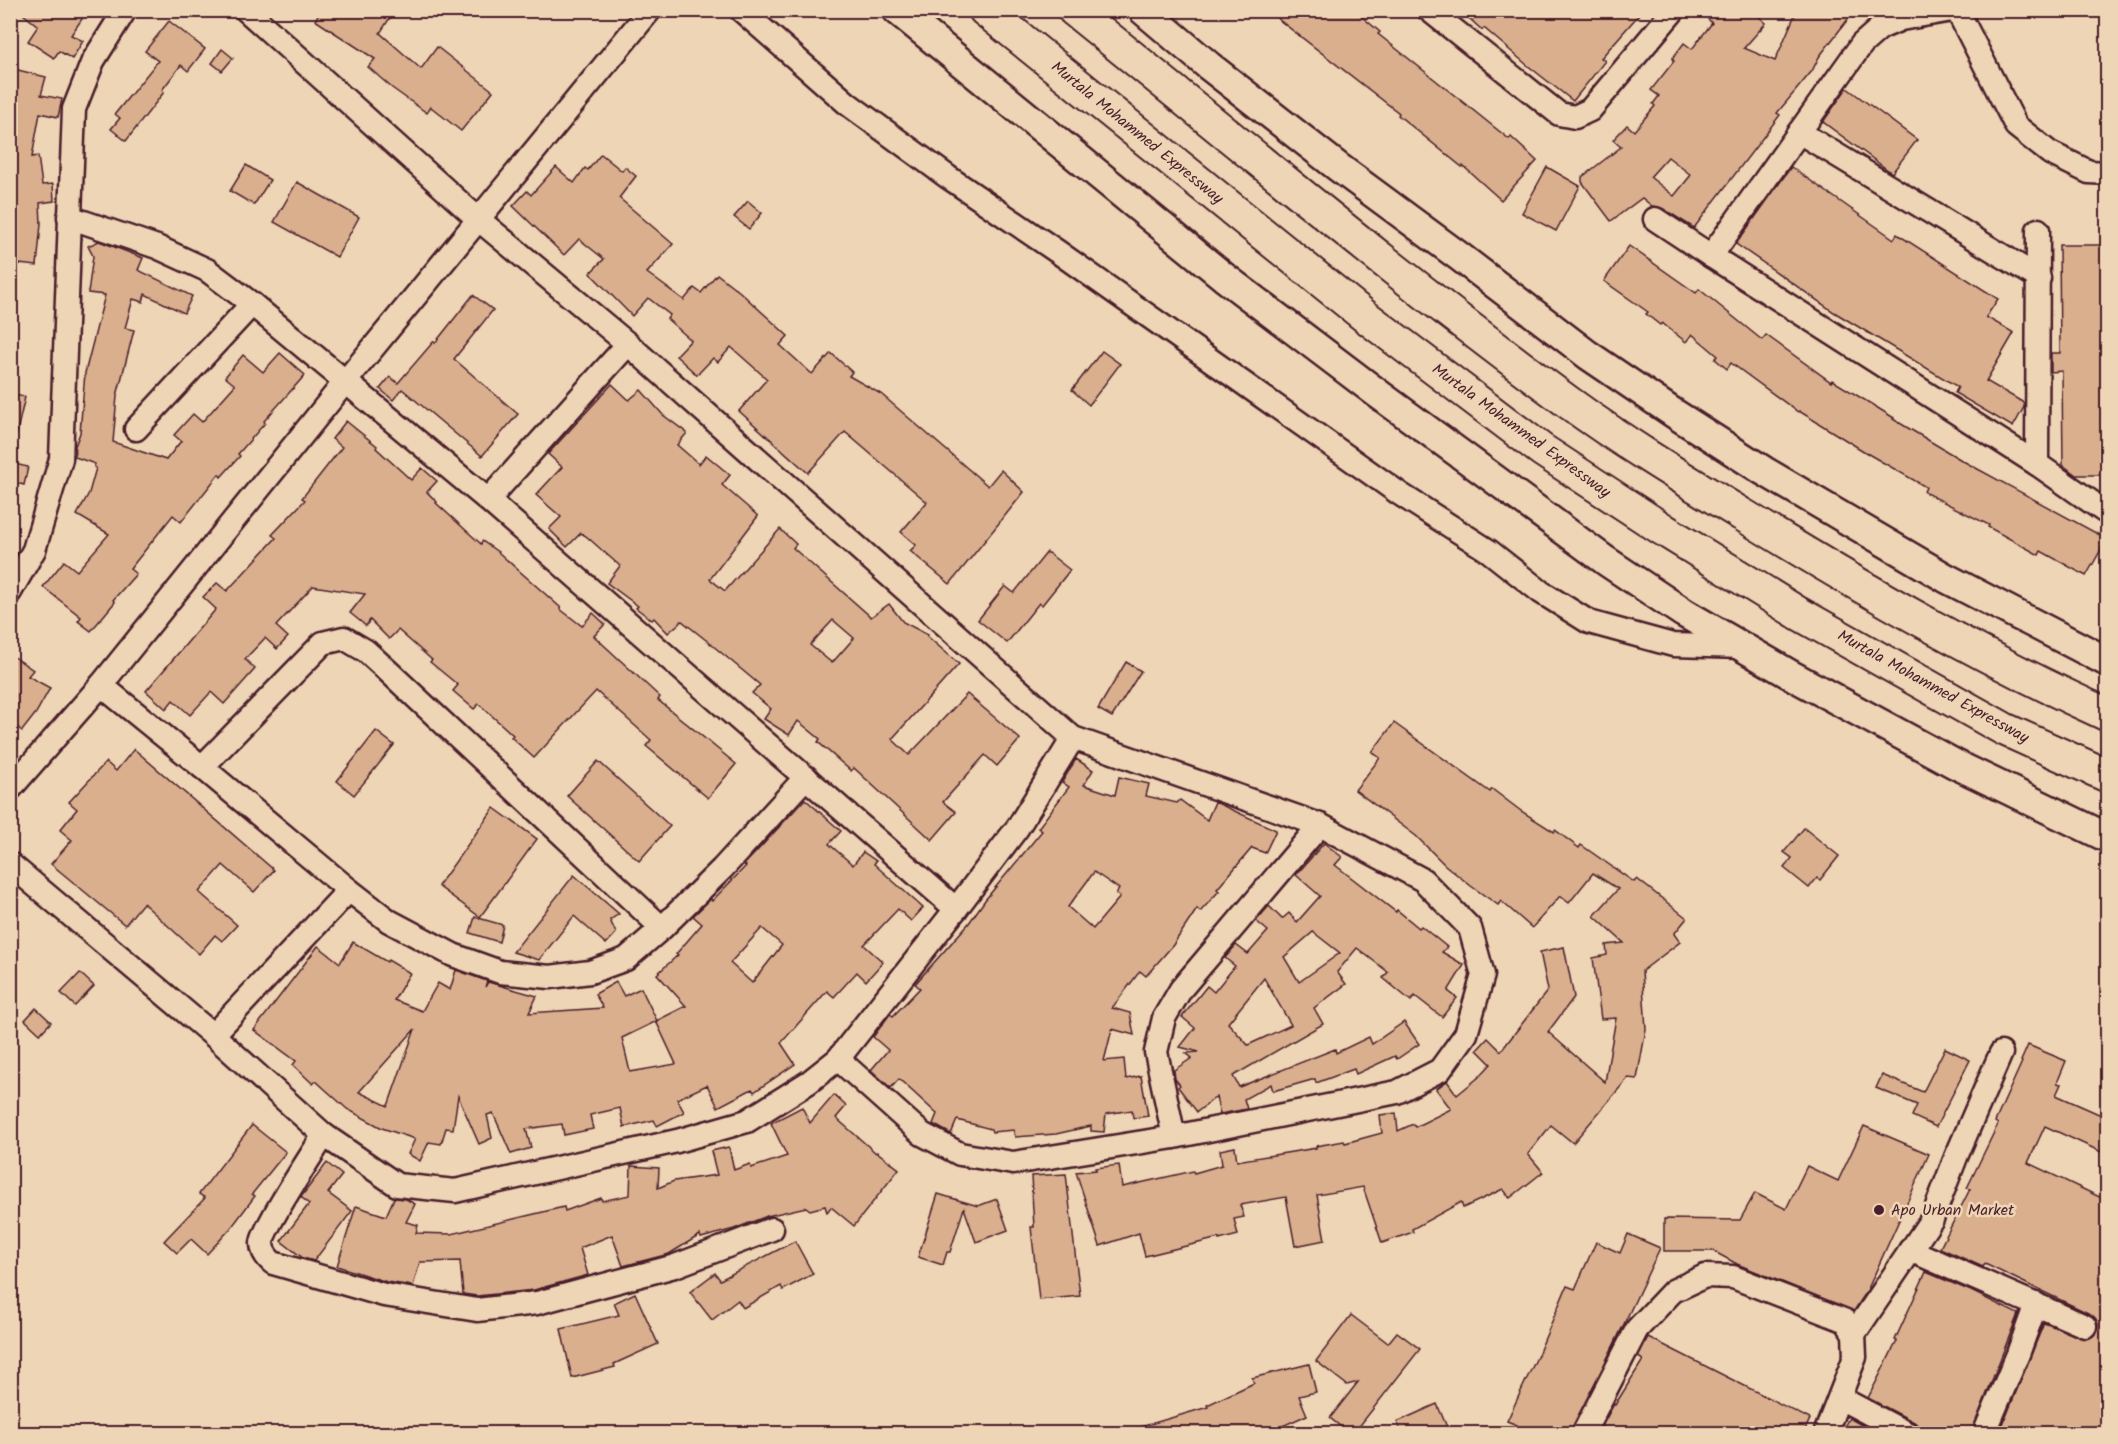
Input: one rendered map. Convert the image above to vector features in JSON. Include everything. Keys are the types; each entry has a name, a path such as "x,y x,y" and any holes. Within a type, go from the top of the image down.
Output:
{"highway":[{"name":"Murtala Mohammed Expressway","path":"985,10 1366,317 1542,450 1664,530 1798,613 2004,729 2108,776"},
{"path":"1074,10 1401,273 1570,404 1692,484 1820,563 2019,673 2108,715"}],"main road":[{"path":"897,10 1224,277 1377,393 1606,561 1684,613 1955,764 2108,838"},
{"path":"1143,10 1209,66 1338,167 1588,355 1655,401 1764,471 1946,579 2108,662"}],"street":[{"path":"10,592 34,550 61,459 74,109 93,61 124,10"},
{"path":"246,10 478,219 628,344 1073,738 1320,825 1423,880 1470,928 1483,975 1466,1034 1440,1070 1397,1092 1174,1137 1013,1163 960,1154 922,1134 838,1059"},
{"path":"10,789 101,685 345,382 650,10"},
{"path":"741,10 848,104 948,177 1401,494 1489,551 1541,592 1589,622 1673,645 1744,647"},
{"path":"1429,10 1559,114 1575,117 1590,110 1674,10"},
{"path":"1711,256 1862,44 1880,28 1901,19 1952,10"},
{"path":"1957,10 2016,126 2050,153 2089,172 2108,173"},
{"path":"1799,132 2038,278"},
{"path":"69,217 157,247 207,270 252,304 488,500 626,623 956,909"},
{"path":"1655,219 2037,464 2108,513"},
{"path":"2037,464 2038,230"},
{"path":"136,429 252,304"},
{"path":"488,500 628,344"},
{"path":"202,767 323,644 344,638 366,651 662,928"},
{"path":"101,685 388,921 453,955 500,972 550,977 590,972 626,959 662,928 722,869 806,777"},
{"path":"10,864 213,1035 324,1135 397,1185 455,1191 677,1141 747,1121 809,1082 838,1059 956,909 1018,827 1073,738"},
{"path":"1174,1137 1156,1052 1164,1018 1181,989 1320,825"},
{"path":"213,1035 349,890"},
{"path":"1854,1334 1932,1219 2001,1053"},
{"path":"324,1135 270,1225 262,1242 266,1257 273,1263 384,1295 477,1310 537,1303 675,1266 772,1229"},
{"path":"1910,1250 2085,1326"},
{"path":"1583,1434 1637,1329 1673,1292 1705,1276 1733,1277 1846,1321 1854,1334 1855,1357 1825,1434"},
{"path":"1984,1434 2018,1354 2036,1304"},
{"path":"1839,1398 1908,1434"}],"building":[{"path":"18,10 88,10 71,35 83,41 72,59 59,51 54,58 28,41 38,26"},
{"path":"321,10 395,10 380,33 421,69 437,47 493,91 461,131 431,107 427,113 392,88 368,67 375,59 315,20"},
{"path":"1285,10 1354,10 1380,32 1378,34 1509,139 1511,137 1537,161 1501,200 1463,166 1398,115 1399,113 1278,19"},
{"path":"1460,10 1643,10 1601,58 1605,61 1573,101"},
{"path":"1699,10 1752,10 1766,23 1744,48 1775,61 1797,10 1855,10 1819,57 1812,71 1777,113 1780,115 1694,228 1662,208 1652,206 1642,198 1611,221 1582,182 1582,177 1621,147 1613,140 1627,125 1634,131 1655,106 1653,104 1659,96 1651,90 1674,61 1672,59 1684,43 1692,49 1712,23","holes":["1668,157 1691,175 1674,196 1650,177"]},
{"path":"169,21 205,49 188,71 181,65 162,90 164,92 126,141 111,129 120,118 115,114 158,61 145,51"},
{"path":"222,49 233,58 222,71 212,63"},
{"path":"10,68 46,77 41,95 62,99 58,117 40,113 32,157 38,156 42,185 53,184 54,201 40,203 41,224 37,266 10,263 10,235 17,236 10,162"},
{"path":"1847,88 1917,140 1892,173 1823,122"},
{"path":"601,154 622,171 625,167 636,176 619,198 673,244 647,273 684,300 694,288 701,293 717,274 788,336 780,345 812,374 831,353 852,372 849,376 881,394 988,486 1001,470 1024,492 950,584 910,551 916,545 901,532 927,502 845,432 808,473 739,411 767,379 731,347 718,362 713,358 697,375 676,356 691,340 667,319 670,315 648,298 632,316 590,273 604,259 579,239 564,255 513,206 527,191 531,195 556,167 574,183 585,168 588,170"},
{"path":"246,165 270,180 254,205 230,191"},
{"path":"1547,167 1580,186 1556,231 1522,213"},
{"path":"1791,167 1894,239 1897,234 1998,299 1986,317 2014,333 1986,381 2024,403 2013,427 1955,393 1958,387 1834,312 1736,244"},
{"path":"297,182 359,217 337,257 274,222"},
{"path":"748,201 762,213 749,229 734,217"},
{"path":"99,241 143,258 138,270 192,296 184,313 145,294 143,302 133,299 125,328 134,330 117,396 113,442 166,460 181,441 174,435 193,414 202,422 235,385 225,377 243,355 263,372 280,353 305,375 264,421 265,423 238,454 240,456 221,477 219,474 181,522 173,515 130,569 136,574 113,600 115,602 91,631 78,621 81,617 43,587 64,561 77,571 109,534 77,515 89,493 96,468 95,464 75,457 75,446 80,433 85,373 105,295 88,293 93,256 88,246"},
{"path":"2059,245 2103,245 2104,475 2076,475 2063,465 2062,371 2051,372 2051,353 2060,353"},
{"path":"1629,246 1696,293 1699,289 1762,340 1766,335 1831,382 1832,380 1963,461 2107,539 2086,576 2041,551 2039,555 1988,527 1989,525 1924,492 1926,487 1798,412 1731,363 1727,369 1715,359 1718,356 1692,334 1686,342 1662,323 1660,325 1646,314 1648,312 1604,281"},
{"path":"473,295 493,310 454,359 518,414 482,456 402,389 393,400 380,389 390,377 398,383 434,341 435,343"},
{"path":"1102,351 1120,364 1089,405 1072,390"},
{"path":"612,384 629,400 641,390 663,415 687,433 677,445 699,464 706,455 730,475 722,485 758,516 710,579 725,591 780,529 796,544 793,548 871,617 889,604 903,622 928,635 959,664 892,739 909,755 967,694 1020,739 997,766 985,755 943,802 956,812 932,840 854,768 851,771 818,742 820,739 798,721 789,735 764,719 771,709 752,693 760,685 682,621 668,633 654,618 652,620 636,608 638,606 607,583 620,566 586,536 581,533 567,547 549,529 561,517 536,495 562,467 548,454","holes":["833,620 854,638 832,663 810,645"]},
{"path":"10,394 25,397 16,436 10,435"},
{"path":"346,421 377,446 376,448 411,480 422,468 437,481 427,492 436,503 481,544 482,541 498,552 560,609 582,626 593,613 605,624 594,636 660,697 658,700 736,764 708,798 646,746 651,740 596,691 534,758 479,704 474,709 453,691 458,685 430,662 432,660 398,630 389,639 370,620 366,626 350,613 365,594 313,586 276,626 288,637 277,649 265,638 245,659 255,669 224,704 211,692 190,715 173,700 166,709 146,691 216,609 203,597 217,583 227,591 276,538 272,535 305,500 302,498 342,447 332,439"},
{"path":"10,463 28,467 24,485 10,481"},
{"path":"1047,552 1070,570 1042,605 1039,603 1007,643 978,620 1005,586 1014,593"},
{"path":"10,654 33,670 28,676 50,688 36,713 22,731 10,721"},
{"path":"1126,662 1141,671 1112,717 1098,709"},
{"path":"1394,723 1490,792 1492,789 1521,811 1554,832 1555,830 1579,848 1581,845 1634,882 1637,879 1687,918 1674,934 1680,942 1642,971 1646,1029 1637,1079 1628,1078 1573,1143 1551,1125 1528,1154 1543,1172 1510,1198 1503,1189 1463,1208 1461,1202 1412,1229 1413,1232 1382,1243 1363,1187 1317,1195 1325,1240 1295,1246 1286,1197 1240,1205 1244,1217 1234,1219 1238,1235 1145,1256 1139,1233 1100,1246 1076,1172 1119,1165 1122,1187 1222,1165 1220,1150 1235,1147 1237,1161 1344,1141 1345,1143 1382,1133 1380,1115 1396,1113 1398,1131 1413,1124 1415,1127 1451,1109 1436,1089 1447,1081 1457,1095 1479,1077 1491,1064 1477,1050 1488,1038 1501,1051 1548,990 1540,952 1564,947 1574,997 1548,1032 1605,1082 1616,1018 1601,1019 1593,958 1607,955 1606,945 1624,943 1594,916 1618,889 1593,873 1569,903 1560,896 1532,928 1501,901 1498,905 1471,886 1445,865 1416,836 1355,790 1380,758 1372,752"},
{"path":"376,731 394,745 354,795 337,781"},
{"path":"134,749 274,870 254,892 223,865 199,892 237,925 222,941 215,935 199,954 143,903 125,925 51,864 72,840 60,830 77,809 69,802 106,762 116,771"},
{"path":"1076,759 1093,770 1084,785 1115,795 1119,777 1149,784 1146,796 1177,803 1180,800 1207,820 1215,802 1276,830 1265,853 1252,848 1217,889 1219,891 1200,912 1197,909 1173,945 1146,976 1140,971 1112,1008 1130,1013 1134,1035 1112,1029 1104,1061 1124,1059 1126,1079 1141,1076 1148,1116 1133,1118 1132,1110 1106,1114 1104,1132 1091,1131 1091,1126 1056,1134 1015,1137 1014,1130 992,1132 991,1129 957,1120 951,1134 933,1124 937,1114 899,1079 891,1088 871,1070 888,1050 873,1037 890,1014 893,1016 920,988 915,984 969,923 1042,831 1038,828 1069,787 1062,782","holes":["1094,872 1119,889 1116,894 1120,897 1093,929 1068,907"]},
{"path":"598,761 670,826 639,861 567,796"},
{"path":"805,799 841,831 829,844 853,865 863,852 876,861 874,864 923,908 911,921 898,909 864,945 883,962 866,981 857,972 834,997 827,991 781,1043 795,1064 754,1092 752,1089 718,1107 707,1085 677,1099 684,1112 657,1126 654,1120 624,1127 620,1108 590,1115 593,1129 564,1135 562,1124 526,1129 531,1148 511,1154 493,1113 487,1115 492,1138 479,1144 458,1096 453,1129 446,1128 441,1144 429,1142 420,1161 408,1154 415,1139 382,1128 347,1109 316,1081 313,1084 293,1065 296,1061 254,1030 318,946 340,963 353,942 410,973 394,1000 422,1011 438,983 450,990 456,970 487,981 485,987 488,982 537,996 529,1013 603,1008 595,994 616,982 624,996 641,988 657,1021 686,1006 657,974 678,955 676,954 702,924 693,916 711,899 712,901 746,866 744,865","holes":["762,928 782,945 752,983 730,963","656,1021 676,1064 630,1072 622,1038","415,1029 388,1106 359,1092"]},
{"path":"494,808 537,839 480,917 438,886"},
{"path":"1804,828 1839,856 1820,880 1817,878 1809,888 1784,868 1792,858 1784,852"},
{"path":"1324,843 1342,857 1335,865 1396,912 1397,910 1419,928 1421,926 1447,947 1442,952 1464,965 1448,991 1457,998 1442,1017 1415,996 1411,1001 1383,978 1388,972 1357,948 1337,972 1346,984 1314,1008 1323,1024 1233,1076 1239,1087 1335,1049 1336,1053 1369,1037 1372,1044 1404,1022 1419,1044 1397,1059 1395,1056 1356,1074 1354,1069 1316,1083 1315,1079 1273,1091 1271,1084 1244,1099 1247,1109 1220,1114 1216,1097 1197,1112 1178,1087 1180,1085 1175,1079 1174,1070 1192,1058 1186,1053 1199,1052 1180,1047 1195,1028 1182,1017 1207,986 1214,992 1235,966 1225,958 1236,945 1248,954 1268,931 1256,921 1269,906 1282,919 1289,913 1297,922 1320,896 1296,875","holes":["1313,932 1340,953 1299,982 1284,957","1264,978 1291,1025 1248,1045 1228,1023"]},
{"path":"574,875 619,914 610,920 616,933 606,944 574,916 539,960 513,952"},
{"path":"475,917 503,925 499,942 470,933"},
{"path":"80,973 94,986 75,1006 61,993"},
{"path":"36,1008 51,1022 40,1034 25,1020"},
{"path":"2028,1045 2066,1061 2057,1083 2061,1084 2056,1095 2108,1118 2108,1155 2045,1126 2028,1163 2108,1201 2108,1434 1999,1434 2044,1323 2086,1339 2098,1331 2098,1324 2090,1314 1985,1264 1983,1267 1940,1248 1970,1189 1967,1188 1998,1124 1995,1122"},
{"path":"1945,1048 1970,1060 1936,1127 1912,1116 1917,1105 1876,1088 1882,1075 1923,1092"},
{"path":"834,1095 846,1106 836,1118 876,1153 899,1169 854,1226 831,1207 827,1212 825,1206 810,1210 806,1207 767,1216 734,1229 701,1238 700,1235 669,1254 623,1266 612,1235 580,1248 588,1275 534,1290 477,1296 463,1294 460,1261 420,1262 413,1286 387,1282 337,1266 356,1206 386,1216 394,1198 406,1199 415,1204 406,1222 418,1225 416,1233 451,1234 564,1207 565,1211 601,1198 602,1201 630,1195 631,1166 659,1168 658,1188 674,1181 717,1175 711,1151 729,1147 734,1170 750,1164 751,1168 787,1156 771,1123 802,1107 810,1123"},
{"path":"252,1125 286,1152 252,1194 255,1196 231,1228 207,1254 191,1239 177,1253 164,1241 205,1198 199,1194"},
{"path":"1864,1126 1929,1154 1867,1291 1854,1311 1737,1264 1713,1251 1664,1251 1664,1219 1740,1220 1755,1193 1786,1209 1807,1166 1838,1181"},
{"path":"327,1163 342,1175 328,1193 352,1211 314,1261 303,1258 281,1241 309,1204 301,1197"},
{"path":"1066,1174 1080,1296 1039,1300 1031,1227 1034,1227 1031,1176"},
{"path":"938,1194 978,1206 997,1199 1008,1230 976,1242 964,1208 950,1252 947,1252 943,1265 918,1257"},
{"path":"1628,1234 1660,1248 1570,1434 1512,1434 1517,1425 1507,1421 1567,1286 1575,1289 1596,1242 1620,1253"},
{"path":"795,1241 813,1274 783,1290 781,1286 743,1308 738,1300 712,1320 690,1292 715,1273 720,1280"},
{"path":"1926,1272 2018,1314 1971,1434 1921,1434 1920,1427 1914,1422 1868,1398 1897,1341 1895,1340"},
{"path":"635,1293 658,1344 614,1364 615,1367 572,1378 561,1329 619,1315 614,1303"},
{"path":"1351,1315 1388,1343 1397,1332 1420,1349 1354,1433 1349,1433 1330,1418 1358,1382 1347,1385 1316,1361"},
{"path":"1648,1337 1810,1419 1803,1434 1598,1434 1614,1404 1643,1360 1638,1357"},
{"path":"1309,1364 1316,1392 1299,1396 1307,1415 1280,1427 1284,1434 1218,1434 1214,1427 1191,1434 1130,1434 1130,1430 1208,1407 1207,1405 1254,1383 1252,1378"},
{"path":"1437,1404 1450,1434 1402,1434 1397,1422"},
{"path":"1849,1418 1878,1434 1840,1434"}],"place":[{"name":"Apo Urban Market","path":"1879,1210"}]}
